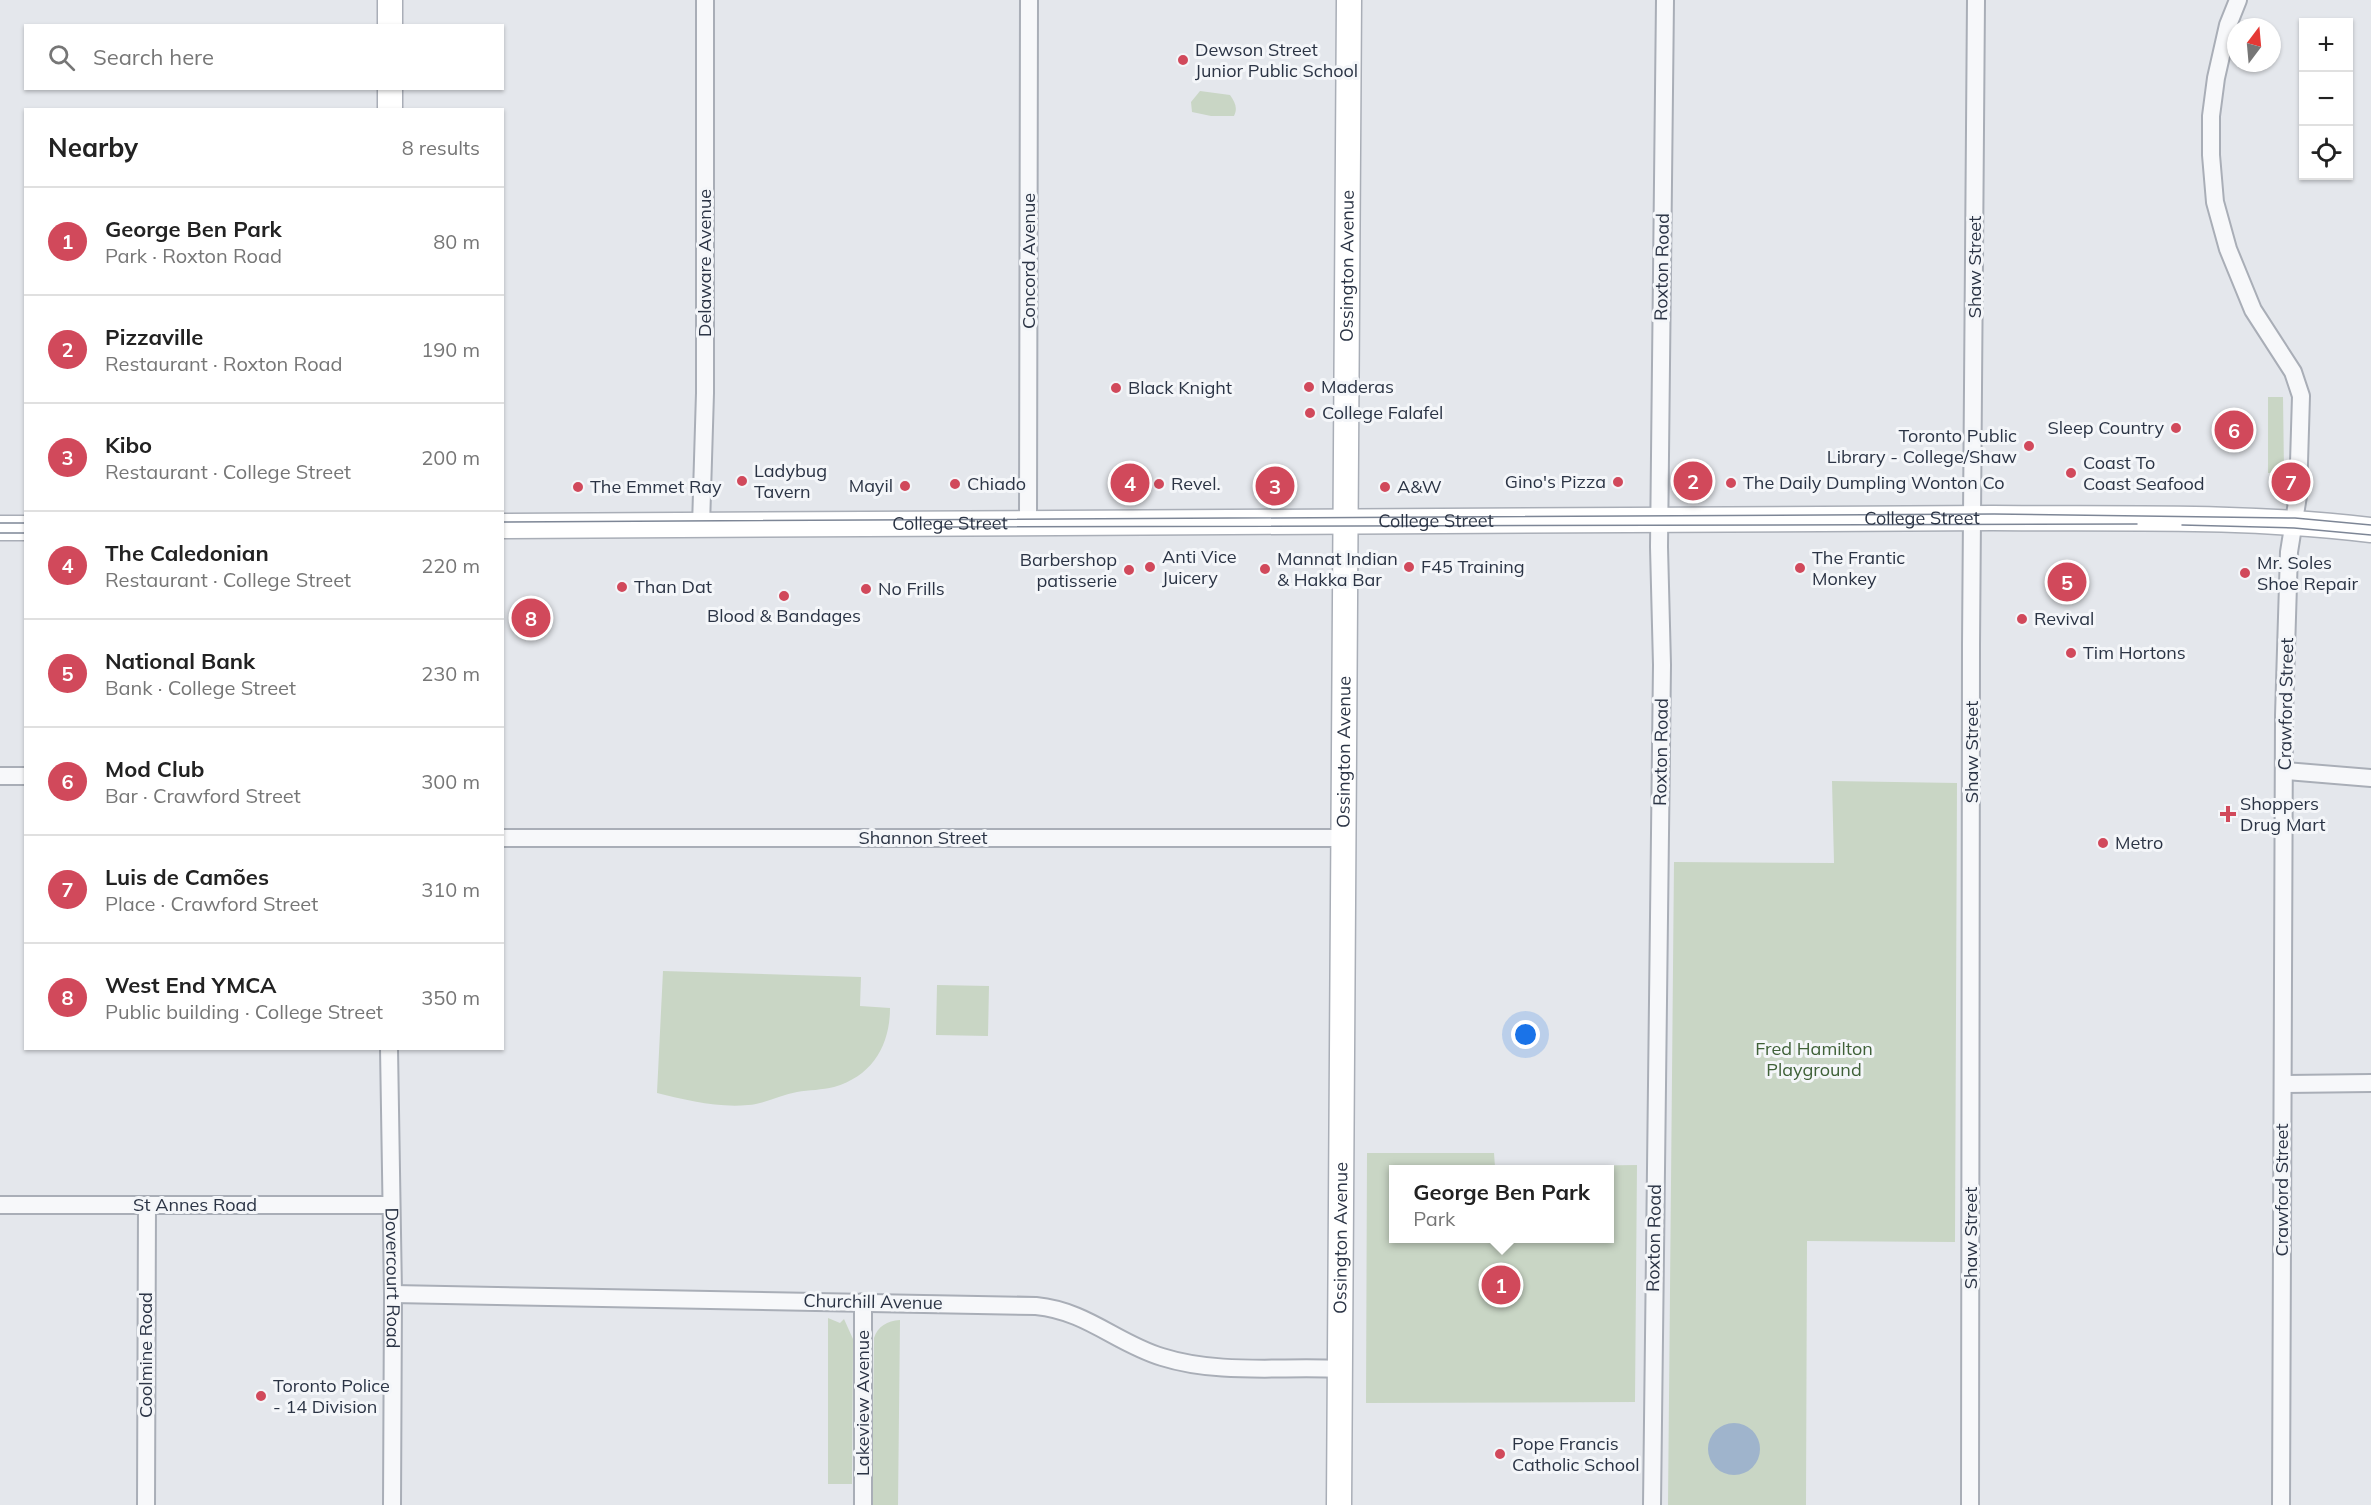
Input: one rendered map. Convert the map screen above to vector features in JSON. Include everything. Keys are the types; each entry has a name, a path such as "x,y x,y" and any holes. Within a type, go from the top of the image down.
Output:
{"main road":[{"path":"390,0 390,24"},
{"name":"Ossington Avenue","path":"1339,1505 1349,0"},
{"path":"390,90 390,108"},
{"name":"College Street","path":"504,526 1972,518 2168,519 2294,523 2371,530"},
{"path":"0,528 24,528"}],"street":[{"name":"Delaware Avenue","path":"701,526 705,393 705,0"},
{"name":"Concord Avenue","path":"1028,523 1029,0"},
{"name":"Roxton Road","path":"1652,1505 1662,665 1660,521 1665,0"},
{"name":"Shaw Street","path":"1970,1505 1972,518 1976,0"},
{"name":"Crawford Street","path":"2238,0 2223,46 2211,116 2211,155 2215,202 2228,249 2253,310 2293,372 2301,396 2298,496 2289,552 2285,771 2281,1505"},
{"path":"2285,771 2371,778"},
{"path":"0,776 24,776"},
{"name":"Shannon Street","path":"504,838 1343,838"},
{"name":"Dovercourt Road","path":"390,1050 390,1205 393,1294 392,1505"},
{"path":"2283,1084 2371,1083"},
{"name":"St Annes Road","path":"0,1205 390,1205"},
{"name":"Coolmine Road","path":"146,1505 147,1205"},
{"name":"Churchill Avenue","path":"393,1294 863,1302 1054,1308 1090,1321 1146,1351 1176,1362 1228,1368 1340,1369"},
{"name":"Lakeview Avenue","path":"863,1302 863,1505"}],"green space":[{"path":"1200,91 1230,95 1236,110 1234,116 1211,116 1192,112 1191,102"},
{"path":"2268,397 2283,397 2284,473 2268,473"},
{"name":"Fred Hamilton Playground","path":"1832,781 1957,783 1955,1242 1807,1241 1806,1505 1668,1505 1674,862 1834,863"},
{"path":"663,971 861,977 860,1006 890,1008 887,1035 876,1058 868,1067 859,1075 834,1087 797,1092 760,1103 737,1106 702,1103 657,1093"},
{"path":"937,985 989,986 988,1036 936,1035"},
{"path":"1367,1153 1494,1153 1495,1165 1389,1165 1389,1243 1614,1243 1614,1165 1637,1165 1635,1402 1366,1403"},
{"path":"828,1318 840,1323 844,1319 853,1339 852,1484 828,1484"},
{"path":"900,1320 898,1505 872,1505 874,1338 884,1325"}],"water":[{"path":"1734,1423 1748,1427 1756,1435 1760,1449 1756,1463 1748,1471 1734,1475 1720,1471 1712,1463 1708,1449 1712,1435 1720,1427"}],"tram line":[{"path":"504,522 1994,514 2295,518 2371,525"},
{"path":"0,523 24,523"},
{"path":"940,527 2137,524"},
{"path":"2182,525 2294,528 2371,535"},
{"path":"0,533 24,533"}],"place":[{"name":"Dewson Street Junior Public School","path":"1183,60"},
{"name":"Maderas","path":"1309,387"},
{"name":"Black Knight","path":"1116,388"},
{"name":"College Falafel","path":"1310,413"},
{"name":"Sleep Country","path":"2176,428"},
{"name":"Mod Club","path":"2234,430"},
{"name":"Toronto Public Library - College/Shaw","path":"2029,446"},
{"name":"Coast To Coast Seafood","path":"2071,473"},
{"name":"Ladybug Tavern","path":"742,481"},
{"name":"Pizzaville","path":"1693,481"},
{"name":"Gino's Pizza","path":"1618,482"},
{"name":"Luis de Camões","path":"2291,482"},
{"name":"The Caledonian","path":"1130,483"},
{"name":"The Daily Dumpling Wonton Co","path":"1731,483"},
{"name":"Chiado","path":"955,484"},
{"name":"Revel.","path":"1159,484"},
{"name":"Mayil","path":"905,486"},
{"name":"Kibo","path":"1275,486"},
{"name":"The Emmet Ray","path":"578,487"},
{"name":"A&W","path":"1385,487"},
{"name":"Anti Vice Juicery","path":"1150,567"},
{"name":"F45 Training","path":"1409,567"},
{"name":"The Frantic Monkey","path":"1800,568"},
{"name":"Mannat Indian & Hakka Bar","path":"1265,569"},
{"name":"Barbershop patisserie","path":"1129,570"},
{"name":"Mr. Soles Shoe Repair","path":"2245,573"},
{"name":"National Bank","path":"2067,582"},
{"name":"Than Dat","path":"622,587"},
{"name":"No Frills","path":"866,589"},
{"name":"Blood & Bandages","path":"784,596"},
{"name":"West End YMCA","path":"531,618"},
{"name":"Revival","path":"2022,619"},
{"name":"Tim Hortons","path":"2071,653"},
{"name":"Shoppers Drug Mart","path":"2228,814"},
{"name":"Metro","path":"2103,843"},
{"name":"George Ben Park","path":"1501,1285"},
{"name":"Toronto Police - 14 Division","path":"261,1396"},
{"name":"Pope Francis Catholic School","path":"1500,1454"}]}
